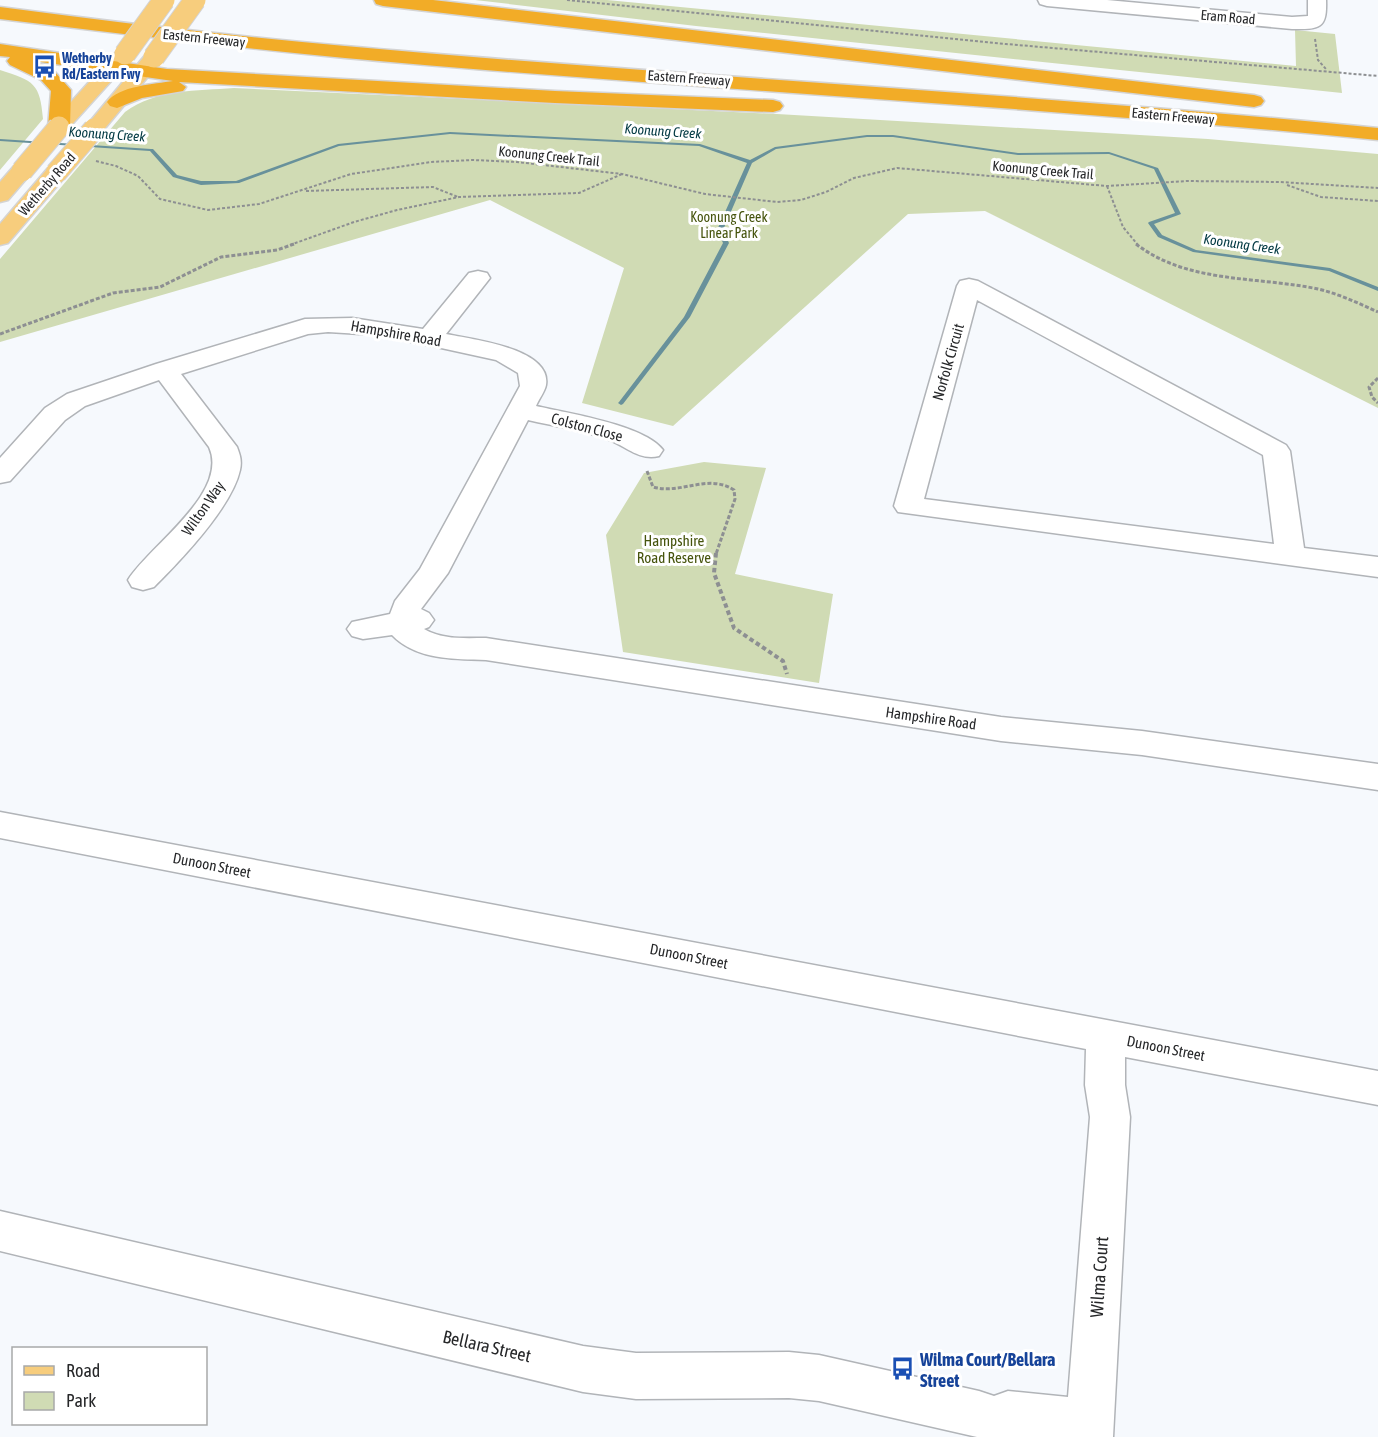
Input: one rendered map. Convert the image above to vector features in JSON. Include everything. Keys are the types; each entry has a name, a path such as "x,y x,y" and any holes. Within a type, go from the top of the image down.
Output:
{"highway":[{"name":"Eastern Freeway","path":"41,0 301,29"},
{"path":"383,0 1002,70 1277,104"},
{"name":"Eastern Freeway","path":"0,13 88,26 293,48 1378,134"},
{"name":"Eastern Freeway","path":"360,34 1288,106 1378,115"},
{"path":"0,50 110,69 148,64 327,84"},
{"path":"0,55 32,67 56,82 61,90 59,127"},
{"path":"117,102 137,93 154,89 246,83 327,84 555,97 1319,128"}],"main road":[{"name":"Wetherby Road","path":"0,195 125,54 164,0"},
{"name":"Wetherby Road","path":"0,238 117,102 195,0"}],"street":[{"name":"Eram Road","path":"1047,0 1115,3 1307,23"},
{"path":"1307,23 1317,19 1317,0"},
{"path":"428,339 478,278"},
{"name":"Norfolk Circuit","path":"1290,556 1276,451 969,286 908,506 1290,556 1378,567"},
{"name":"Hampshire Road","path":"0,475 45,424 66,406 92,393 290,331 316,325 355,325 499,353 520,362 533,381 531,392 433,573 406,608 411,621 404,628 410,635 432,644 486,649 1001,729 1142,743 1378,777"},
{"name":"Wilton Way","path":"143,580 176,547 221,487 228,467 223,447 165,370"},
{"name":"Colston Close","path":"521,410 617,433 650,450"},
{"path":"363,628 411,621"},
{"name":"Dunoon Street","path":"0,825 1378,1088"},
{"name":"Wilma Court","path":"1089,1430 1110,1117 1122,1088 1116,1038"},
{"name":"Bellara Street","path":"0,1231 583,1369 636,1376 789,1375 819,1378 979,1414 1039,1437"},
{"name":"Bellara Street","path":"979,1414 1025,1414 1089,1430"}],"path":[{"path":"567,0 1006,44 1378,76"},
{"path":"1307,23 1314,29 1316,56 1320,66 1329,71"},
{"name":"Koonung Creek Trail","path":"87,160 116,166 138,176 160,199 207,210 259,204 351,174 431,162 517,162 622,174 719,196 754,201 801,200 826,192 854,178 897,168 1107,186 1187,181 1280,182 1378,188"},
{"path":"0,334 113,293 160,287 221,257 277,250 354,222 459,197 579,193 622,174"},
{"path":"1280,182 1321,197 1378,201"},
{"name":"Koonung Creek Trail","path":"1107,186 1122,227 1138,246 1170,262 1216,276 1335,293 1378,312"},
{"path":"301,191 433,187 459,197"},
{"path":"1378,378 1369,387 1372,398 1378,403"},
{"path":"650,450 644,471 649,471 652,484 656,489 678,489 714,482 725,483 734,490 735,500 715,556 714,573 734,628 783,661 787,671 786,680"}],"green space":[{"path":"475,0 607,0 1296,66 1295,30 1335,34 1342,93 696,26"},
{"path":"0,70 21,77 33,85 40,98 43,119 0,170"},
{"name":"Koonung Creek Linear Park","path":"234,88 777,114 1208,139 1378,154 1378,408 985,211 908,214 673,426 582,403 624,268 490,200 0,342 0,259 125,112 137,104 163,95"},
{"name":"Hampshire Road Reserve","path":"704,462 766,468 735,574 833,594 819,683 623,652 606,535 644,473"}],"waterway":[{"name":"Koonung Creek","path":"0,140 151,150 175,176 201,183 237,182 338,145 450,133 700,145 750,162"},
{"name":"Koonung Creek","path":"750,162 775,148 867,136 893,136 1018,154 1109,153 1156,168 1178,214 1151,223 1160,236 1195,251 1330,270 1378,289"},
{"path":"621,403 687,317 726,243 720,230 750,162"}],"place":[{"name":"Wetherby Rd/Eastern Fwy","path":"44,66"},
{"name":"Wilma Court/Bellara Street","path":"902,1369"}]}
